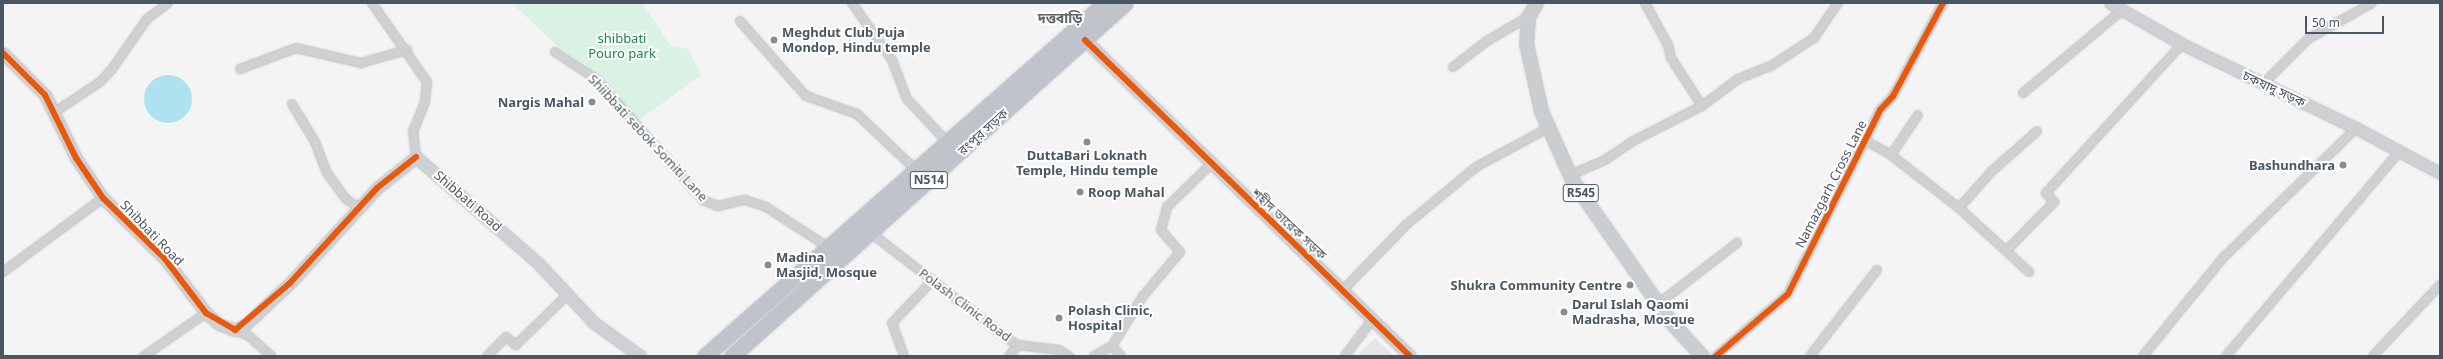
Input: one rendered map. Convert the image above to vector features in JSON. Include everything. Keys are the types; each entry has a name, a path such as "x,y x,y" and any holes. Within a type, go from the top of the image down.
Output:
{"highway":[{"name":"রংপুর সড়ক","path":"732,356 871,233 1080,35 1105,3"},
{"name":"রংপুর সড়ক","path":"1080,35 1126,3"},
{"name":"N514","path":"705,356 948,143 1080,35"}],"main road":[{"name":"R545","path":"1536,3 1528,17 1526,43 1548,128 1570,175 1658,304 1702,356"}],"street":[{"path":"54,112 104,78 147,19 168,3"},
{"path":"270,356 249,336 235,330 290,283 377,188 416,156 413,131 425,102 427,82 407,50 372,3"},
{"path":"852,3 892,60 907,99 948,143"},
{"path":"1645,3 1668,45 1671,58 1702,106"},
{"path":"1570,175 1605,160 1633,141 1702,106 1738,79 1758,74 1814,38 1838,3"},
{"name":"Namazgarh Cross Lane","path":"1716,356 1788,294 1866,141 1943,3"},
{"name":"চকযাদু সড়ক","path":"2110,3 2121,11 2182,44 2356,128 2440,173"},
{"path":"2263,84 2308,39 2372,3"},
{"path":"2023,93 2121,11"},
{"path":"1453,67 1528,17"},
{"path":"740,21 806,96 857,114 917,171"},
{"name":"শহীদ তারেক সড়ক","path":"1080,35 1210,165 1343,290 1410,356"},
{"path":"2006,251 2054,202 2046,193 2182,44"},
{"path":"240,70 296,48 361,63 407,50"},
{"name":"Shibbati Road","path":"3,52 45,95 76,158 103,198 165,259 206,313 235,330"},
{"name":"Shiibbati sebok Somiti Lane","path":"555,52 596,79 703,200 718,206 745,200 766,207 828,247"},
{"path":"292,104 315,142 326,173 346,199 360,208"},
{"path":"1891,155 1918,115"},
{"path":"1343,290 1406,225 1476,167 1548,128"},
{"path":"2143,356 2223,258 2356,128"},
{"path":"1959,208 1992,171 2037,131"},
{"path":"1866,141 1891,155 1959,208 2029,272"},
{"path":"2226,356 2400,151"},
{"name":"Shibbati Road","path":"416,156 479,209 568,294 594,322 640,356"},
{"path":"1094,356 1112,346 1143,296 1180,252 1161,230 1167,207 1210,165"},
{"path":"3,272 103,198"},
{"name":"Polash Clinic Road","path":"871,233 932,281 1018,345 1059,350 1069,356"},
{"path":"1658,304 1737,243"},
{"path":"1810,356 1877,270"},
{"path":"904,356 892,323 932,281"},
{"path":"2373,356 2440,285"},
{"path":"487,356 506,337 516,345 568,294"},
{"path":"144,356 206,313"},
{"path":"1345,356 1372,320"},
{"path":"1009,356 1018,345"},
{"path":"1112,346 1121,356"}],"shaded area":[{"path":"1375,338 1394,356 1357,356"}],"green space":[{"name":"shibbati Pouro park","path":"512,3 642,3 671,46 688,49 701,75 635,123 587,66 556,45"}],"water":[{"path":"168,75 177,77 185,82 190,90 192,99 190,108 185,116 177,121 168,123 159,121 151,116 146,108 144,99 146,90 151,82 159,77"}],"cycle path":[{"path":"1716,356 1788,294 1880,110 1893,96 1943,3"},
{"path":"1085,40 1410,356"},
{"path":"3,53 45,95 76,158 103,198 165,259 206,313 235,330 290,283 377,188 416,157"}],"place":[{"name":"Meghdut Club Puja Mondop, Hindu temple","path":"774,40"},
{"name":"Nargis Mahal","path":"592,102"},
{"name":"DuttaBari Loknath Temple, Hindu temple","path":"1087,142"},
{"name":"Bashundhara","path":"2343,165"},
{"name":"Roop Mahal","path":"1080,192"},
{"name":"Madina Masjid, Mosque","path":"768,265"},
{"name":"Shukra Community Centre","path":"1630,285"},
{"name":"Darul Islah Qaomi Madrasha, Mosque","path":"1564,312"},
{"name":"Polash Clinic, Hospital","path":"1059,318"}],"district":[{"name":"দত্তবাড়ি","path":"1060,18"}]}
